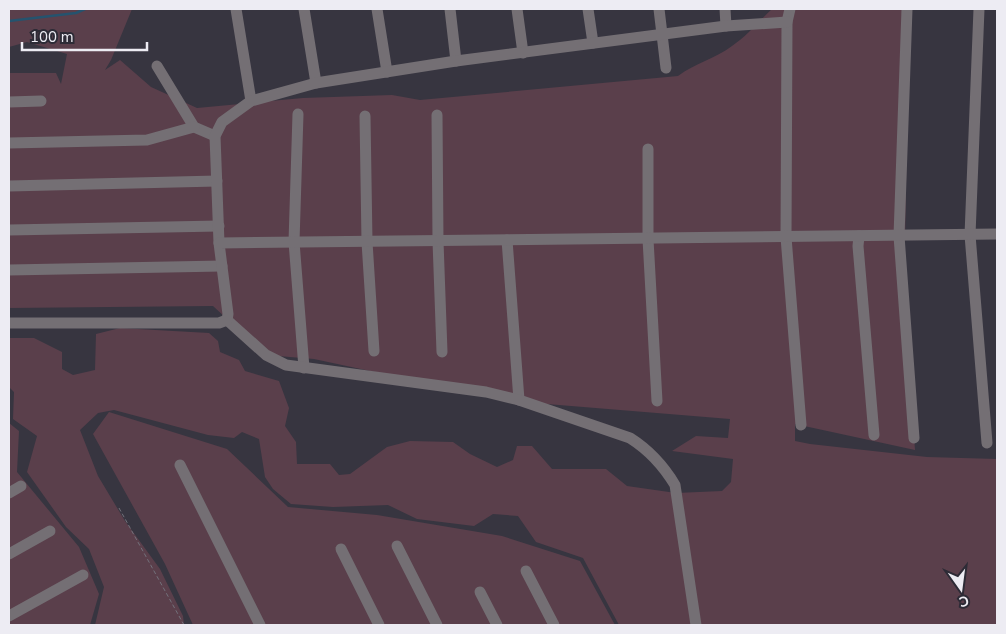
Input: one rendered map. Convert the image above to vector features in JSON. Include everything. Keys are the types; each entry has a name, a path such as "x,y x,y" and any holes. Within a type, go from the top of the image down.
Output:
{"street":[{"path":"236,9 251,100"},
{"path":"304,9 316,82"},
{"path":"377,9 387,72"},
{"path":"450,9 456,61"},
{"path":"517,9 523,52"},
{"path":"588,9 593,44"},
{"path":"659,9 666,68"},
{"path":"725,9 726,26"},
{"path":"790,9 787,22 786,237 801,425"},
{"path":"907,9 899,236 914,438"},
{"path":"980,9 970,235 987,443"},
{"path":"227,320 228,314 219,243 215,136 222,122 251,100 316,82 456,61 726,26 787,22"},
{"path":"157,66 194,127 215,136"},
{"path":"9,102 42,101"},
{"path":"298,114 294,242 304,368"},
{"path":"437,115 438,241 442,352"},
{"path":"365,116 367,242 374,351"},
{"path":"9,143 147,140 194,127"},
{"path":"648,149 648,239 657,401"},
{"path":"9,186 217,181"},
{"path":"9,230 219,226"},
{"path":"219,243 997,234"},
{"path":"859,236 858,246 874,435"},
{"path":"507,240 519,400"},
{"path":"9,270 222,266"},
{"path":"227,320 266,356 286,365 486,392 519,400 630,438 643,446 667,471 675,485 696,625"},
{"path":"9,323 219,323 227,320"},
{"path":"180,464 260,625"},
{"path":"9,493 21,486"},
{"path":"9,554 50,531"},
{"path":"397,546 437,625"},
{"path":"341,549 379,625"},
{"path":"526,571 554,625"},
{"path":"9,616 83,575"},
{"path":"480,592 497,625"}],"path":[{"path":"119,508 184,625"}],"shaded area":[{"path":"9,9 132,9 105,70 120,60 151,87 197,108 303,98 392,95 420,100 678,76 732,46 772,9 909,9 904,301 915,450 795,424 795,441 927,457 997,459 997,625 619,625 583,558 536,542 518,516 493,514 474,526 417,519 388,505 333,507 291,504 273,489 265,477 259,439 242,432 234,438 208,435 114,410 98,413 80,430 98,476 125,521 160,569 183,616 184,625 95,625 104,587 89,549 66,527 27,472 37,436 13,419 14,392 9,387 9,338 34,338 62,352 62,369 73,375 95,370 96,334 120,328 209,333 218,341 220,352 239,360 245,371 279,381 289,408 285,426 296,442 297,464 330,464 339,475 350,474 387,447 410,441 453,442 470,454 497,467 513,460 517,446 532,446 552,469 606,469 627,486 676,493 722,491 731,482 733,459 672,451 696,436 728,438 730,419 510,401 314,359 266,355 213,306 9,308 9,73 56,73 61,84 67,54 27,42 9,47"},
{"path":"109,412 227,449 288,507 377,515 502,536 580,561 615,625 193,625 165,564 93,434"},
{"path":"9,423 19,431 17,472 79,547 99,594 90,625 9,625"}],"waterway":[{"path":"9,21 76,13 85,9"}]}
